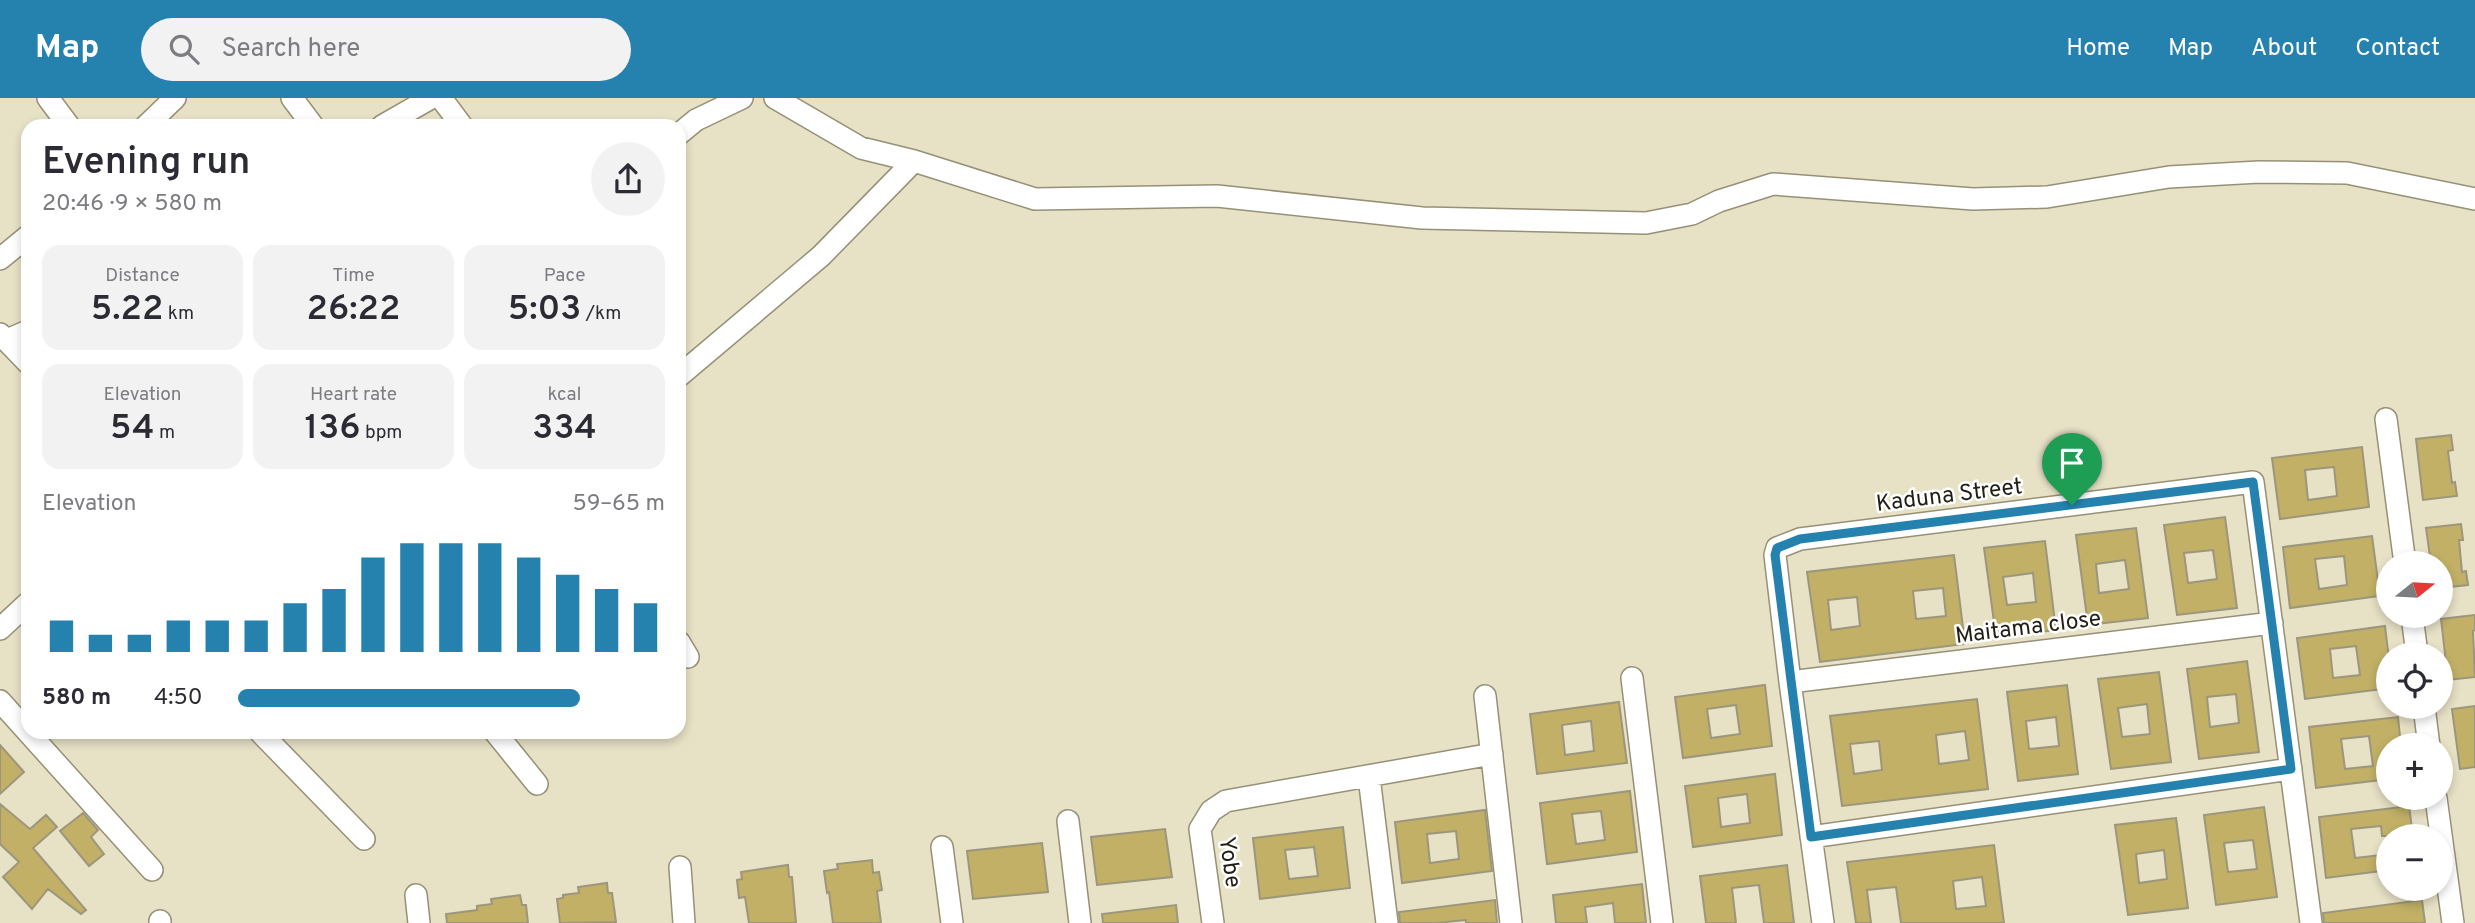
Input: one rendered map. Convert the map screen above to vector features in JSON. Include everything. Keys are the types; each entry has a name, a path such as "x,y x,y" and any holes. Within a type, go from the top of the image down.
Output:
{"street":[{"path":"48,98 64,119"},
{"path":"154,119 176,98"},
{"path":"292,98 308,119"},
{"path":"394,119 431,98"},
{"path":"441,98 457,119"},
{"path":"686,128 696,120 742,98"},
{"path":"775,98 861,148 914,161 1035,199 1217,196 1294,206 1448,219 1646,223 1692,214 1719,201 1773,184 1973,199 2047,197 2169,177 2259,172 2347,173 2475,199"},
{"path":"686,370 821,256 914,161"},
{"path":"0,259 21,242"},
{"path":"21,333 4,337 21,355"},
{"path":"2386,419 2403,551"},
{"name":"Kaduna Street","path":"1790,682 1775,555 1777,548 1800,539 2253,482 2272,623"},
{"path":"3,621 21,608"},
{"path":"2272,623 2311,923"},
{"name":"Maitama close","path":"1790,682 2272,623"},
{"path":"1632,678 1662,923"},
{"path":"1790,682 1823,923"},
{"path":"1485,696 1511,923"},
{"path":"0,701 21,724"},
{"path":"34,739 152,870"},
{"path":"267,739 364,839"},
{"path":"501,739 537,783"},
{"path":"1387,923 1369,777 1492,754"},
{"path":"1811,837 2291,769"},
{"name":"Yobe","path":"1213,923 1200,829 1211,811 1226,801 1369,777"},
{"path":"2438,810 2453,923"},
{"path":"1068,821 1080,923"},
{"path":"942,847 951,923"},
{"path":"680,867 684,923"},
{"path":"416,895 419,923"}],"building":[{"path":"2451,435 2453,450 2448,451 2452,483 2455,482 2457,496 2423,500 2416,439"},
{"path":"2362,447 2369,507 2280,519 2272,458","holes":["2334,467 2337,496 2308,500 2305,470"]},
{"path":"2225,517 2237,608 2177,615 2164,525","holes":["2213,550 2217,579 2188,583 2184,553"]},
{"path":"2461,524 2463,540 2459,540 2462,572 2466,571 2468,585 2454,587 2454,551 2429,551 2426,528"},
{"path":"2136,528 2148,618 2088,625 2076,535","holes":["2125,560 2129,589 2099,593 2096,564"]},
{"path":"2372,536 2376,597 2290,608 2283,547","holes":["2344,556 2347,585 2319,589 2315,559"]},
{"path":"2045,541 2056,630 1996,637 1984,548","holes":["2033,573 2036,602 2007,605 2003,577"]},
{"path":"1954,555 1965,644 1820,662 1807,572","holes":["1943,588 1946,616 1916,619 1913,591","1857,597 1860,626 1831,630 1828,600"]},
{"path":"2475,615 2475,677 2453,679 2453,642 2444,642 2442,628 2454,628 2454,617"},
{"path":"2385,628 2387,642 2376,642 2376,690 2305,699 2297,638","holes":["2356,646 2360,675 2333,678 2330,649"]},
{"path":"2247,661 2259,752 2199,759 2187,669","holes":["2236,694 2239,723 2210,727 2207,697"]},
{"path":"2159,672 2171,762 2111,769 2098,679","holes":["2147,704 2150,734 2122,737 2118,708"]},
{"path":"1765,685 1772,746 1683,758 1675,697","holes":["1736,705 1740,734 1711,738 1707,709"]},
{"path":"2067,685 2078,774 2018,781 2007,692","holes":["2056,717 2059,746 2029,749 2026,721"]},
{"path":"1977,699 1988,789 1842,806 1830,716","holes":["1965,731 1969,760 1939,764 1936,735","1879,741 1882,770 1854,774 1850,744"]},
{"path":"1619,702 1627,763 1537,774 1530,714","holes":["1591,721 1594,751 1565,755 1562,725"]},
{"path":"2475,706 2475,767 2460,769 2453,709"},
{"path":"2398,719 2400,733 2376,733 2376,781 2316,788 2309,727","holes":["2369,736 2373,766 2345,769 2341,739"]},
{"path":"0,745 24,772 0,794"},
{"path":"1775,774 1782,835 1693,847 1685,786","holes":["1747,794 1750,823 1721,827 1718,798"]},
{"path":"1630,791 1637,852 1547,864 1540,803","holes":["1601,811 1605,840 1576,844 1572,814"]},
{"path":"0,804 30,829 46,815 57,827 33,848 86,910 81,914 48,889 32,909 3,877 19,862 0,844"},
{"path":"2264,807 2277,897 2216,905 2204,815","holes":["2253,840 2257,869 2228,872 2224,843"]},
{"path":"1485,810 1492,871 1402,883 1395,822","holes":["1456,831 1459,859 1430,863 1427,834"]},
{"path":"2376,810 2410,810 2411,824 2376,824 2376,826 2351,829 2355,858 2376,856 2376,872 2326,878 2319,817"},
{"path":"83,813 98,830 91,837 104,854 89,866 60,831"},
{"path":"2176,818 2188,908 2128,915 2115,825","holes":["2164,850 2167,879 2139,883 2136,854"]},
{"path":"1343,827 1350,888 1260,899 1253,838","holes":["1314,847 1318,876 1289,879 1285,850"]},
{"path":"1165,829 1172,877 1097,885 1091,837"},
{"path":"1042,843 1048,892 973,899 967,851"},
{"path":"1994,845 2004,923 1901,923 1896,887 1867,890 1871,923 1856,923 1847,862","holes":["1982,877 1986,906 1956,909 1953,881"]},
{"path":"872,860 873,873 879,872 882,890 877,891 881,923 833,923 824,871 838,869 837,864"},
{"path":"788,865 789,877 792,877 796,923 749,923 745,897 739,898 737,880 742,879 741,872"},
{"path":"1787,865 1794,923 1764,923 1759,885 1732,888 1736,923 1706,923 1700,876"},
{"path":"607,883 608,893 612,893 616,922 560,923 557,899 563,898 563,895 579,893 578,887"},
{"path":"1642,884 1646,923 1615,923 1613,903 1585,907 1587,923 1556,923 1553,895"},
{"path":"520,895 522,905 526,905 528,923 447,923 446,914 477,910 477,906 492,904 491,899"},
{"path":"1495,900 1497,923 1466,923 1466,920 1400,923 1399,912"},
{"path":"2422,901 2425,923 2324,923 2323,913"},
{"path":"1176,905 1178,923 1103,923 1102,914"}],"route":[{"path":"2253,482 2291,769 1811,837 1775,555 1777,548 1800,539 2072,505 2253,482"}]}
